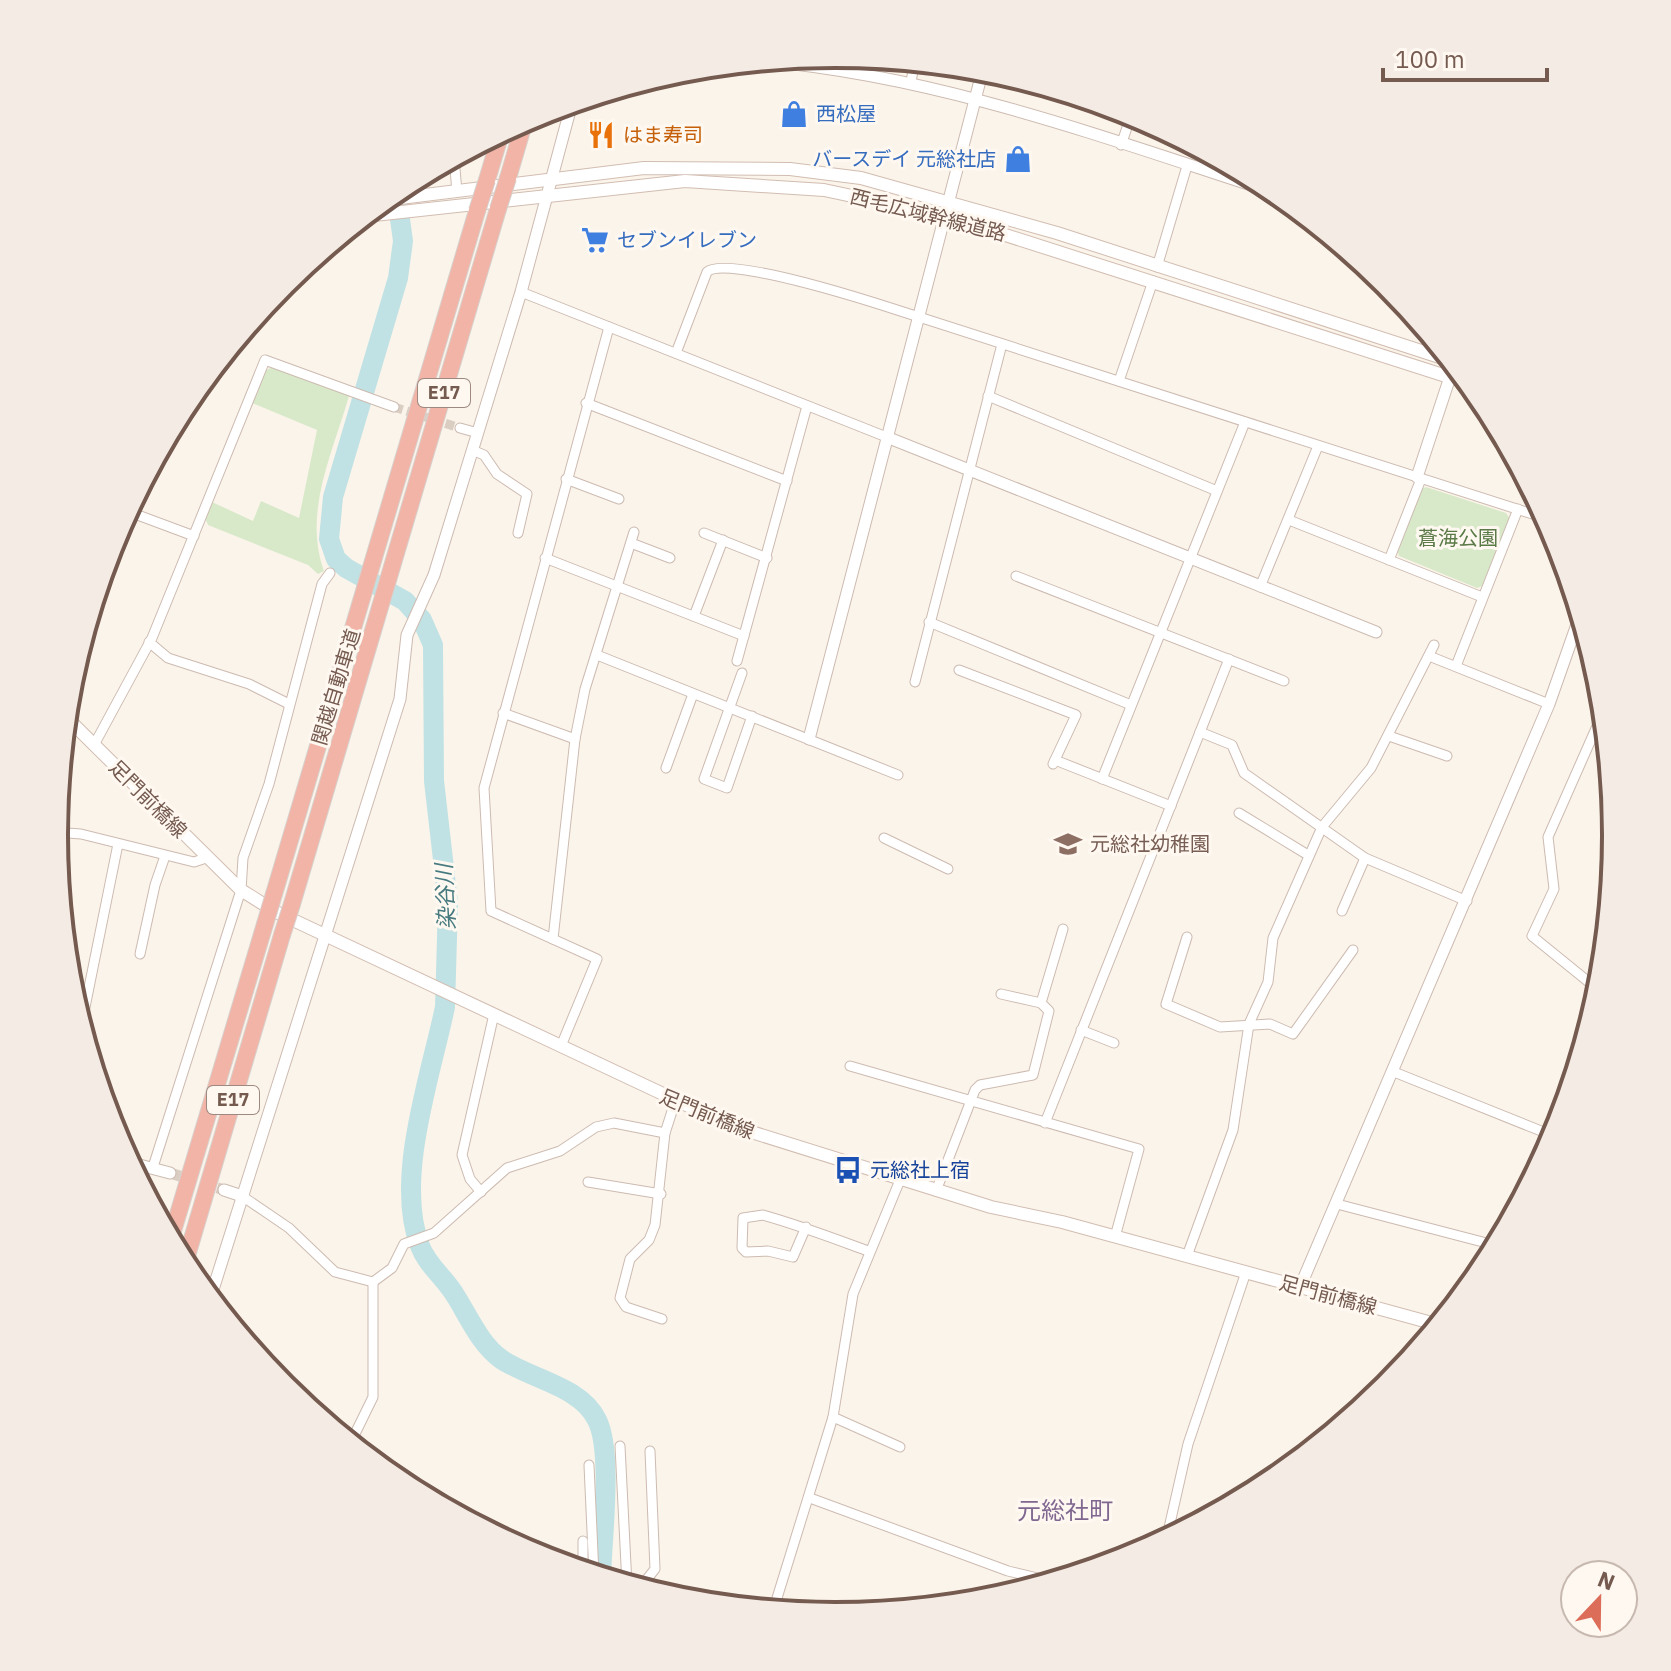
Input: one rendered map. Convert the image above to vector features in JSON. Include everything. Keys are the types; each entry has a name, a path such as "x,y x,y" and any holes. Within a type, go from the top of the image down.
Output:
{"highway":[{"name":"関越自動車道","path":"189,1249 520,136"},
{"name":"関越自動車道","path":"175,1225 497,147"}],"main road":[{"name":"西毛広域幹線道路","path":"416,203 457,192 554,177 686,166 790,169 861,178 950,200 1434,355"},
{"name":"西毛広域幹線道路","path":"398,205 685,181 733,181 835,192 946,216 1450,377"},
{"name":"足門前橋線","path":"76,727 241,890 323,937 494,1014 675,1102 752,1133 936,1191 1429,1322"}],"street":[{"path":"829,68 911,81 976,98 1234,180"},
{"path":"911,81 913,73"},
{"path":"809,739 980,82"},
{"path":"214,1285 400,699 410,629 423,599 478,433 554,177 569,116"},
{"path":"1121,145 1128,126"},
{"path":"1157,267 1187,166"},
{"path":"455,169 457,192"},
{"path":"676,353 707,272 715,267 746,270 828,289 920,317 1532,514"},
{"path":"1119,381 1153,281"},
{"path":"521,292 1376,632"},
{"path":"561,1046 597,959 491,911 484,788 609,327"},
{"path":"915,682 1002,344"},
{"path":"94,745 149,642 265,360 394,407"},
{"path":"1389,560 1419,478 1450,377"},
{"path":"988,396 1217,491"},
{"path":"586,403 787,481"},
{"path":"737,661 807,406"},
{"path":"1102,779 1245,422"},
{"path":"460,428 478,433"},
{"path":"1260,587 1318,446"},
{"path":"472,450 484,455 497,474 527,494 518,533"},
{"path":"566,479 619,499"},
{"path":"1456,666 1518,509"},
{"path":"138,515 194,536"},
{"path":"1289,520 1482,597"},
{"path":"553,939 575,739 634,532"},
{"path":"704,533 767,558"},
{"path":"694,616 723,540"},
{"path":"631,543 670,558"},
{"path":"545,558 744,636"},
{"path":"153,1167 241,890 243,858 269,784 322,584 330,573"},
{"path":"1016,576 1284,681"},
{"path":"929,622 1131,705"},
{"path":"1300,1287 1467,901 1549,704 1575,630"},
{"path":"149,642 168,658 249,684 289,704"},
{"path":"1187,1256 1233,1130 1249,1024 1271,973 1273,938 1322,827 1360,783 1389,736 1434,645"},
{"path":"597,655 898,775"},
{"path":"1429,656 1549,704"},
{"path":"1045,1123 1229,659"},
{"path":"959,670 1076,715 1054,762 1171,806"},
{"path":"742,673 704,779 727,788 752,716"},
{"path":"666,768 693,694"},
{"path":"503,713 575,739"},
{"path":"1589,982 1532,936 1554,889 1548,837 1595,730"},
{"path":"1200,732 1232,745 1244,773 1365,858 1467,901"},
{"path":"1389,736 1447,756"},
{"path":"1239,813 1308,855"},
{"path":"68,833 194,862 206,858"},
{"path":"884,838 948,869"},
{"path":"86,1000 118,844"},
{"path":"140,954 155,885 165,856"},
{"path":"1342,911 1365,858"},
{"path":"1041,1003 1063,929"},
{"path":"1187,937 1166,1004 1220,1027 1270,1024 1293,1034 1353,950"},
{"path":"936,1191 980,1085 1033,1075 1049,1011 1041,1003 1001,994"},
{"path":"481,1192 470,1179 462,1155 494,1014"},
{"path":"1081,1030 1114,1043"},
{"path":"850,1066 1139,1149 1115,1237"},
{"path":"1394,1072 1544,1132"},
{"path":"662,1319 626,1307 620,1298 630,1259 653,1232 661,1194 665,1133 675,1102"},
{"path":"373,1282 392,1268 408,1241 434,1233 507,1168 560,1151 596,1127 624,1124 665,1133"},
{"path":"142,1165 170,1173"},
{"path":"777,1600 833,1417 850,1303 868,1251 900,1180"},
{"path":"588,1182 661,1194"},
{"path":"224,1190 242,1196 289,1228 335,1272 373,1282"},
{"path":"1337,1204 1486,1243"},
{"path":"806,1227 793,1257 768,1251 746,1252 742,1248 742,1222 748,1214 806,1227 868,1251"},
{"path":"1169,1527 1188,1444 1246,1272"},
{"path":"355,1434 373,1397 373,1282"},
{"path":"833,1417 900,1447"},
{"path":"620,1446 626,1574"},
{"path":"647,1579 655,1569 650,1451"},
{"path":"589,1465 593,1563"},
{"path":"810,1498 1008,1571 1034,1577"},
{"path":"583,1541 583,1560"}],"green space":[{"path":"273,367 349,396 318,505 318,549 324,571 318,574 308,565 208,525 205,518 212,502 253,521 261,501 299,518 317,430 252,403 266,370"},
{"name":"蒼海公園","path":"1426,487 1506,513 1510,519 1482,586 1477,588 1399,556 1397,550 1420,490"}],"waterway":[{"name":"染谷川","path":"398,205 403,241 398,278 333,497 329,539 336,559 346,568 405,601 422,620 433,645 434,781 448,903 445,1007 424,1095 413,1159 413,1219 423,1253 451,1289 487,1346 513,1366 579,1399 597,1420 602,1434 606,1473 602,1566"}],"tunnel":[{"path":"394,407 460,428"},
{"path":"170,1173 224,1190"}],"place":[{"name":"西松屋","path":"794,114"},
{"name":"はま寿司","path":"601,135"},
{"name":"バースデイ 元総社店","path":"1018,159"},
{"name":"セブンイレブン","path":"595,240"},
{"name":"元総社幼稚園","path":"1068,844"},
{"name":"元総社上宿","path":"848,1170"}],"district":[{"name":"元総社町","path":"1065,1511"}]}
